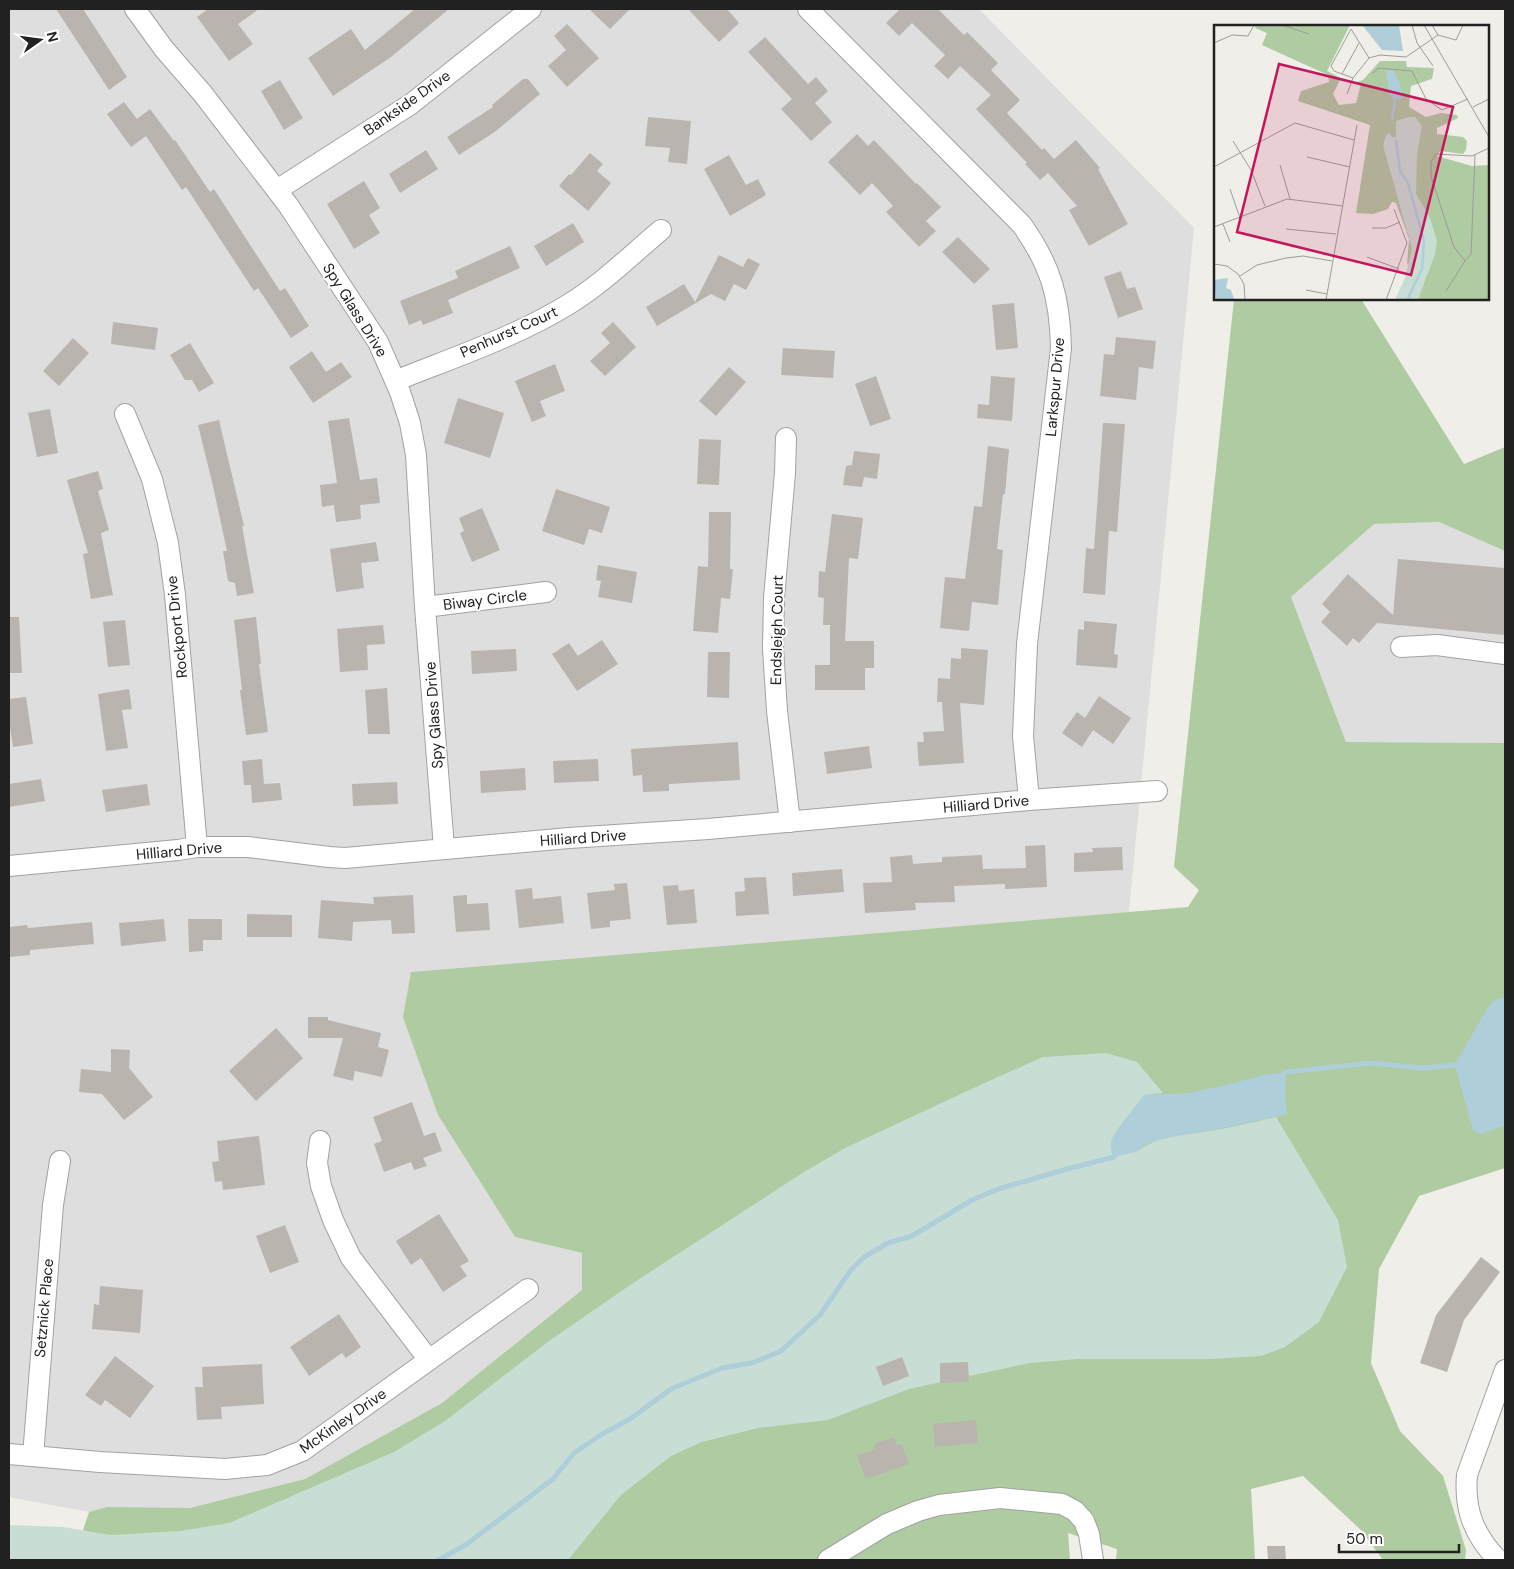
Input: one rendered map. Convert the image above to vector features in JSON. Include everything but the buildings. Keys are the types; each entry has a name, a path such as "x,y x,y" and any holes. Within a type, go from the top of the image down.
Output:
{"street":[{"name":"Spy Glass Drive","path":"135,9 164,49 203,94 278,190 378,342 395,381 410,423 416,455 425,607 444,848"},
{"name":"Bankside Drive","path":"278,190 411,104 531,9"},
{"name":"Larkspur Drive","path":"808,9 1022,225 1045,263 1053,283 1058,304 1061,348 1027,644 1023,736 1029,800"},
{"name":"Penhurst Court","path":"395,381 518,331 554,313 591,289 661,230"},
{"name":"Rockport Drive","path":"126,414 152,479 168,543 175,595 197,847"},
{"name":"Endsleigh Court","path":"786,438 774,598 773,648 777,711 790,822"},
{"name":"Biway Circle","path":"425,607 546,592"},
{"path":"1401,647 1437,645 1505,654"},
{"name":"Hilliard Drive","path":"9,866 197,847 248,846 345,858 444,848 790,822 1029,800 1157,791"},
{"path":"320,1141 317,1163 320,1186 333,1220 351,1258 429,1360"},
{"name":"Setznick Place","path":"32,1456 53,1205 60,1161"},
{"name":"McKinley Drive","path":"9,1454 100,1462 225,1469 267,1465 302,1451 528,1289"},
{"path":"1498,1560 1486,1548 1471,1519 1466,1486 1467,1475 1505,1370"},
{"path":"828,1560 887,1524 918,1512 938,1505 1000,1498 1062,1504 1075,1512 1084,1520 1089,1534 1093,1560"}],"shaded area":[{"path":"9,9 979,9 1194,228 1129,912 411,972 438,1115 515,1237 582,1253 582,1290 442,1403 305,1479 190,1508 89,1512 9,1497"},
{"path":"1439,522 1505,551 1505,743 1346,742 1291,597 1373,524"}],"green space":[{"path":"1234,300 1362,300 1464,464 1505,447 1505,551 1439,522 1374,524 1291,597 1346,742 1505,743 1505,1168 1419,1196 1379,1269 1371,1363 1400,1431 1443,1476 1466,1550 1465,1560 1383,1560 1362,1531 1303,1476 1251,1489 1255,1560 1116,1560 1117,1549 1068,1533 1070,1560 62,1560 77,1548 89,1512 107,1507 190,1508 305,1479 442,1403 582,1290 582,1253 515,1237 438,1115 403,1017 411,972 1188,907 1199,890 1174,867"},
{"path":"1106,1053 1137,1062 1163,1093 1144,1095 1111,1143 1138,1151 1147,1145 1165,1138 1216,1130 1276,1117 1338,1220 1347,1267 1319,1322 1285,1347 1261,1356 1211,1359 1078,1359 1030,1363 909,1389 828,1420 758,1428 702,1442 671,1456 621,1495 568,1560 9,1560 9,1525 63,1527 111,1535 180,1531 229,1523 394,1452 445,1421 549,1341 633,1283 804,1172 845,1148 1043,1057"}],"water":[{"path":"1505,997 1505,1125 1482,1134 1473,1130 1455,1065 1493,1001"},
{"path":"1286,1072 1287,1114 1215,1130 1164,1138 1147,1144 1138,1151 1114,1157 1111,1152 1113,1137 1144,1095 1189,1093 1263,1075"}],"waterway":[{"path":"1282,1076 1286,1072 1371,1063 1422,1068 1455,1065 1460,1062"},
{"path":"438,1560 467,1544 553,1479 574,1453 602,1434 630,1419 671,1389 722,1368 752,1363 781,1351 820,1315 850,1271 864,1257 888,1243 912,1236 972,1200 998,1189 1114,1157 1117,1151"}]}
